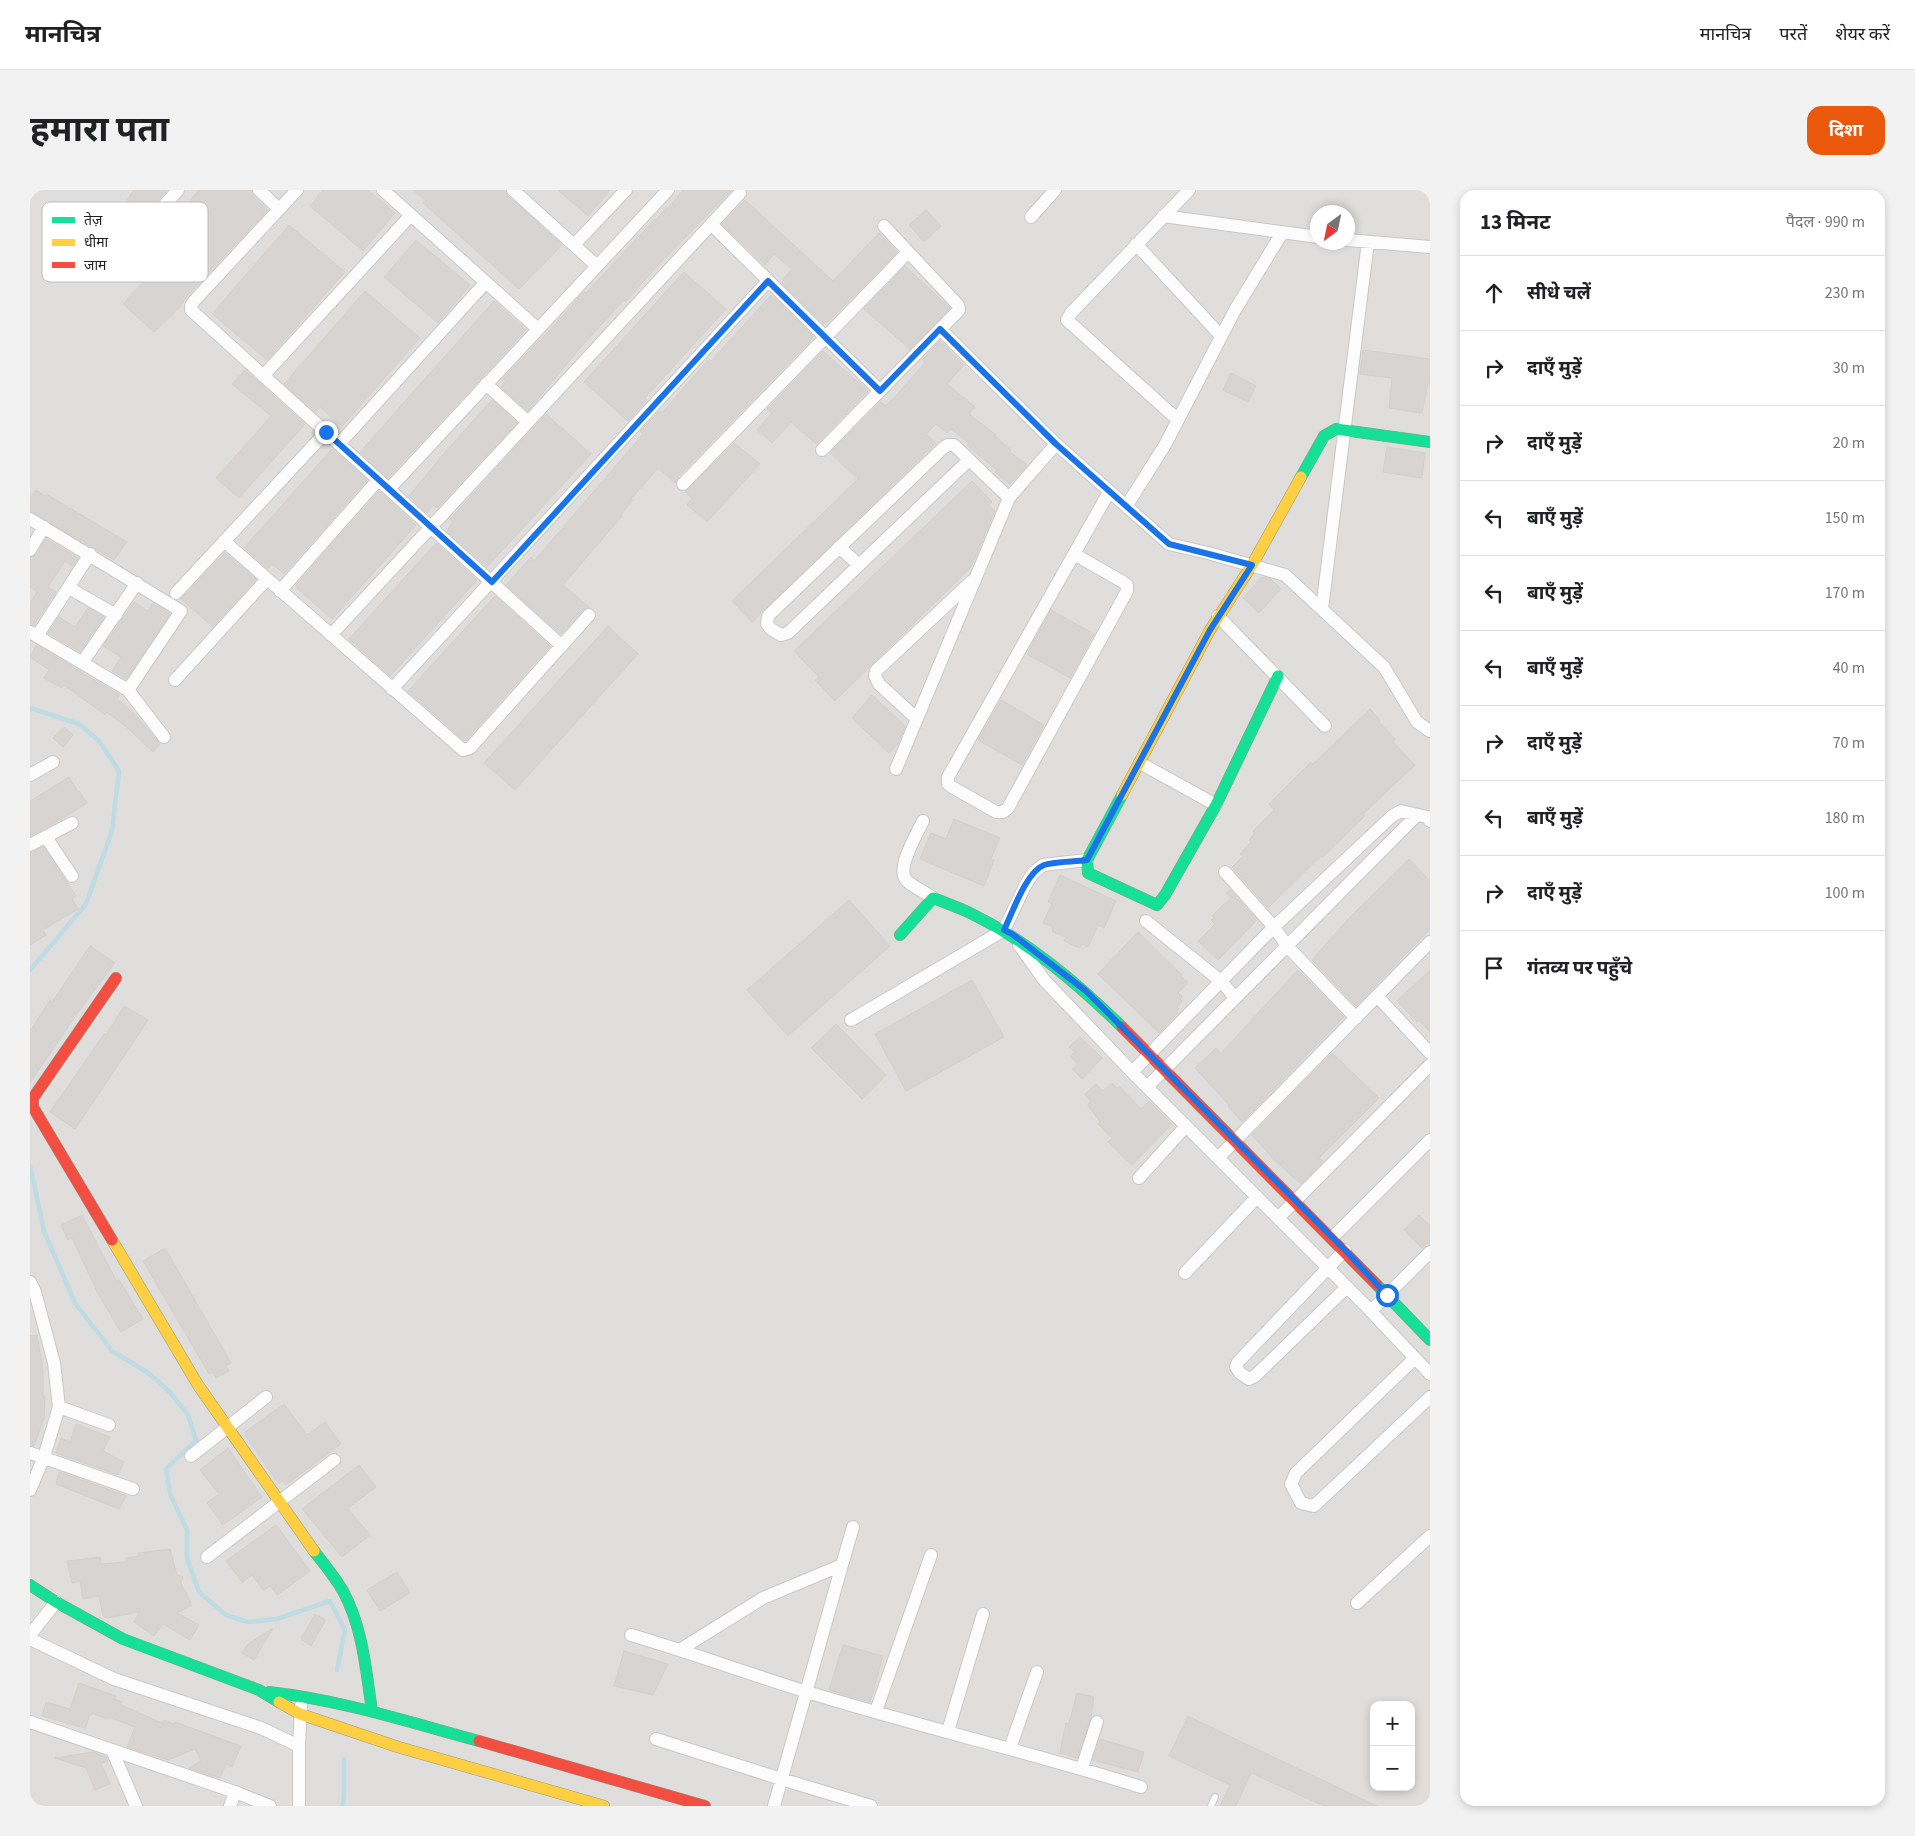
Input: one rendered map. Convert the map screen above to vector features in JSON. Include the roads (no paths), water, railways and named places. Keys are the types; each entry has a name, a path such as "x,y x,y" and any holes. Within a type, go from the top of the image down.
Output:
{"street":[{"path":"167,202 178,190"},
{"path":"259,190 279,209"},
{"path":"296,190 191,306 193,314 562,646"},
{"path":"383,190 538,329"},
{"path":"513,190 597,266"},
{"path":"574,245 626,190"},
{"path":"389,489 668,190"},
{"path":"1031,218 1055,190"},
{"path":"1178,420 1067,320 1071,313 1189,190"},
{"path":"331,635 740,193"},
{"path":"263,376 411,215"},
{"path":"1163,216 1310,236"},
{"path":"711,224 880,391"},
{"path":"822,450 959,310 958,305 884,226"},
{"path":"1126,505 1165,445 1221,336 1282,233"},
{"path":"1355,241 1430,247"},
{"path":"1322,609 1368,242"},
{"path":"1136,244 1221,336"},
{"path":"683,484 908,252"},
{"path":"392,689 768,281"},
{"path":"339,444 486,282"},
{"path":"940,329 1056,444 1169,544 1285,575 1384,667 1417,722 1430,731"},
{"path":"486,384 528,422"},
{"path":"1278,676 1216,805 1165,895 1157,905 1088,873 1087,860 1210,630 1252,565 1324,436 1336,429 1430,442"},
{"path":"176,593 326,432"},
{"path":"896,769 1009,498 1056,444"},
{"path":"968,460 788,633 781,635 771,629 767,624 768,616 948,445 954,446 1009,498"},
{"path":"280,591 378,480"},
{"path":"1074,554 1123,582 1127,585 1127,591 1008,808 1003,812 996,812 952,787 948,784 948,777 1109,492"},
{"path":"30,519 181,610 128,690"},
{"path":"30,550 44,527"},
{"path":"224,541 458,747 467,750 589,615"},
{"path":"839,547 859,565"},
{"path":"90,554 69,588 34,634 128,690 164,737"},
{"path":"917,719 879,684 875,676 876,671 976,578"},
{"path":"175,680 267,579"},
{"path":"82,663 137,584"},
{"path":"69,588 116,615"},
{"path":"1218,616 1325,726"},
{"path":"30,775 53,762"},
{"path":"1140,763 1216,805"},
{"path":"1132,1072 1274,927 1392,816 1401,811 1427,817 1430,821"},
{"path":"1147,1087 1417,815"},
{"path":"923,821 902,867 903,875 907,881 933,898 950,903 1008,932 1086,991 1345,1250 1430,1340"},
{"path":"30,844 72,823"},
{"path":"46,837 72,876"},
{"path":"851,1020 1008,932 1025,886 1033,873 1043,865 1087,860"},
{"path":"1225,872 1274,927 1287,946 1356,1018"},
{"path":"1325,879 1340,893"},
{"path":"900,935 933,898"},
{"path":"1146,921 1222,982 1235,998"},
{"path":"1008,932 1045,982 1132,1072 1371,1311 1430,1374"},
{"path":"1218,1158 1430,942"},
{"path":"116,978 33,1098 33,1107 198,1385 226,1428 325,1564 351,1604 361,1642 372,1711"},
{"path":"1377,996 1430,1053"},
{"path":"1278,1218 1430,1066"},
{"path":"1139,1178 1186,1126"},
{"path":"1332,1238 1430,1140"},
{"path":"1185,1273 1257,1197"},
{"path":"1345,1250 1238,1362 1236,1367 1240,1373 1249,1379 1255,1376 1347,1287"},
{"path":"1371,1311 1430,1252"},
{"path":"30,1282 35,1292 54,1363 59,1407 44,1457 30,1490"},
{"path":"1415,1358 1296,1473 1290,1484 1300,1503 1314,1506 1430,1396"},
{"path":"191,1456 266,1397"},
{"path":"59,1407 109,1425"},
{"path":"30,1452 133,1489"},
{"path":"207,1557 334,1460"},
{"path":"774,1806 853,1528"},
{"path":"1357,1603 1430,1536"},
{"path":"876,1711 931,1555"},
{"path":"681,1649 763,1598 842,1565"},
{"path":"30,1585 56,1602 141,1648 259,1690 300,1714 398,1748 604,1806"},
{"path":"30,1635 56,1602"},
{"path":"948,1731 983,1614"},
{"path":"631,1635 681,1649 805,1692 1082,1768 1141,1787"},
{"path":"30,1639 114,1679 261,1728 299,1746"},
{"path":"1010,1748 1036,1672"},
{"path":"259,1690 303,1696 372,1711 705,1806"},
{"path":"299,1806 300,1714 303,1696"},
{"path":"30,1722 235,1792 270,1806"},
{"path":"1082,1768 1097,1722"},
{"path":"656,1739 871,1806"},
{"path":"112,1750 136,1806"},
{"path":"230,1806 235,1792"}],"lane":[{"path":"1211,1806 1215,1797"}],"waterway":[{"path":"30,708 79,724 99,741 119,771 112,831 86,904 30,970"},
{"path":"30,1166 44,1231 75,1303 112,1351 147,1372 170,1392 188,1415 196,1440 166,1469 170,1494 187,1530 187,1558 199,1592 226,1615 248,1622 277,1619 330,1601 345,1630 337,1670"},
{"path":"342,1806 344,1797 344,1759"}]}
